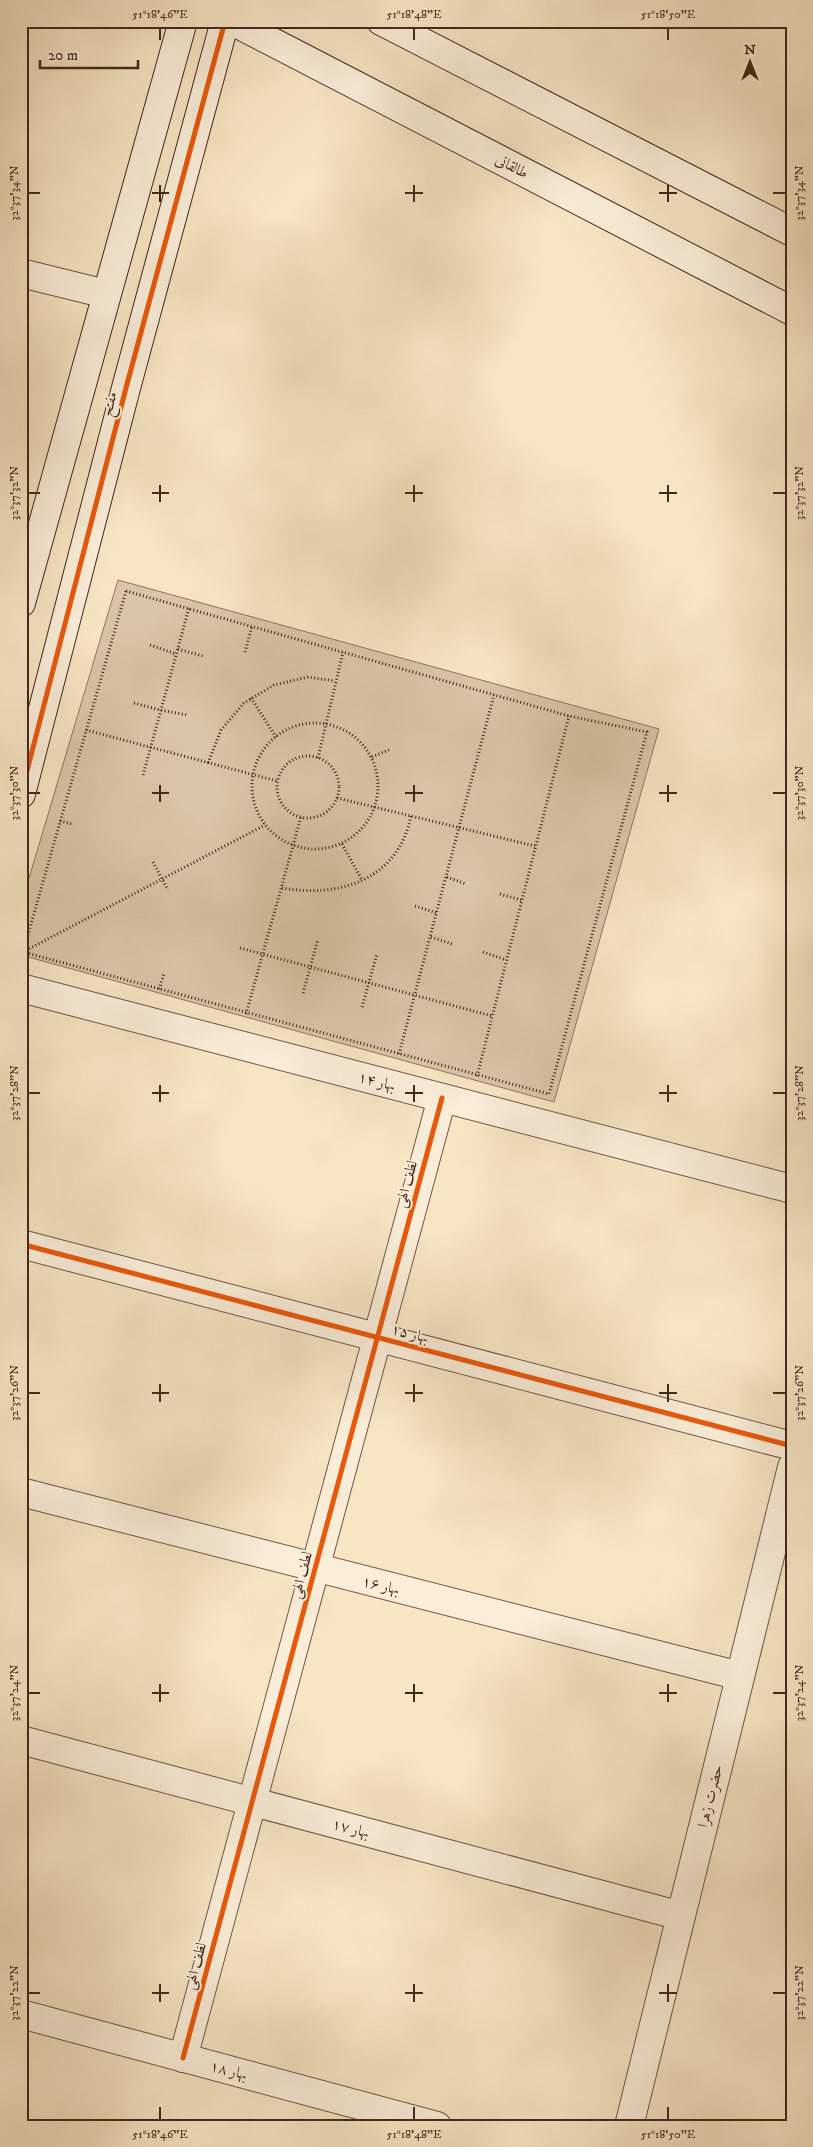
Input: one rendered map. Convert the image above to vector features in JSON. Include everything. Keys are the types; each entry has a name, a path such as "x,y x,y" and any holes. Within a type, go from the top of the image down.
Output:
{"street":[{"path":"21,603 183,21"},
{"name":"مفتح","path":"21,794 126,388 225,21"},
{"name":"طالقانی","path":"232,21 792,312"},
{"path":"381,21 792,232"},
{"path":"21,273 106,294"},
{"name":"بهار ۱۴","path":"21,988 792,1189"},
{"name":"لطف الهی","path":"183,2058 442,1098"},
{"name":"بهار ۱۵","path":"21,1244 792,1446"},
{"name":"حضرت زهرا","path":"629,2126 792,1467"},
{"name":"بهار ۱۶","path":"21,1492 740,1676"},
{"name":"بهار ۱۷","path":"21,1740 681,1916"},
{"name":"بهار ۱۸","path":"21,2014 437,2126"}],"path":[{"path":"126,591 569,716 647,732 549,1094 22,952 126,591"},
{"path":"143,775 149,747 189,608"},
{"path":"245,652 252,626"},
{"path":"150,645 176,654"},
{"path":"177,649 204,656"},
{"path":"318,758 324,723 343,652"},
{"path":"208,763 221,730 244,703 251,698 274,685 308,677 336,680"},
{"path":"399,1054 494,694"},
{"path":"251,698 276,737"},
{"path":"134,703 160,710 187,714"},
{"path":"477,1074 569,716"},
{"path":"324,723 344,729 360,741 372,757 378,776 378,796 375,807 360,831 342,844 322,849 300,848 280,839 265,825 255,806 251,785 256,764 266,745 283,731 303,724 324,723"},
{"path":"86,730 278,782"},
{"path":"372,757 391,749"},
{"path":"307,756 318,758 327,763 336,774 339,788 337,798 325,814 315,818 301,817 287,810 280,802 277,792 278,782 281,772 297,758 307,756"},
{"path":"337,798 535,846"},
{"path":"282,888 303,892 339,890 372,875 398,852 408,834 411,816"},
{"path":"246,1012 301,817"},
{"path":"60,821 72,824"},
{"path":"22,952 265,825"},
{"path":"342,844 362,880"},
{"path":"153,862 168,890"},
{"path":"447,877 466,884"},
{"path":"500,894 522,900"},
{"path":"414,906 437,913"},
{"path":"430,937 452,944"},
{"path":"303,993 318,939"},
{"path":"240,948 369,981 492,1016"},
{"path":"483,952 506,960"},
{"path":"362,1007 377,954"},
{"path":"159,989 164,974"}],"shaded area":[{"path":"118,580 659,729 554,1102 21,955 21,905"}],"cycle path":[{"path":"21,794 126,388 225,21"},
{"path":"183,2058 442,1098"},
{"path":"21,1244 792,1446"}]}
